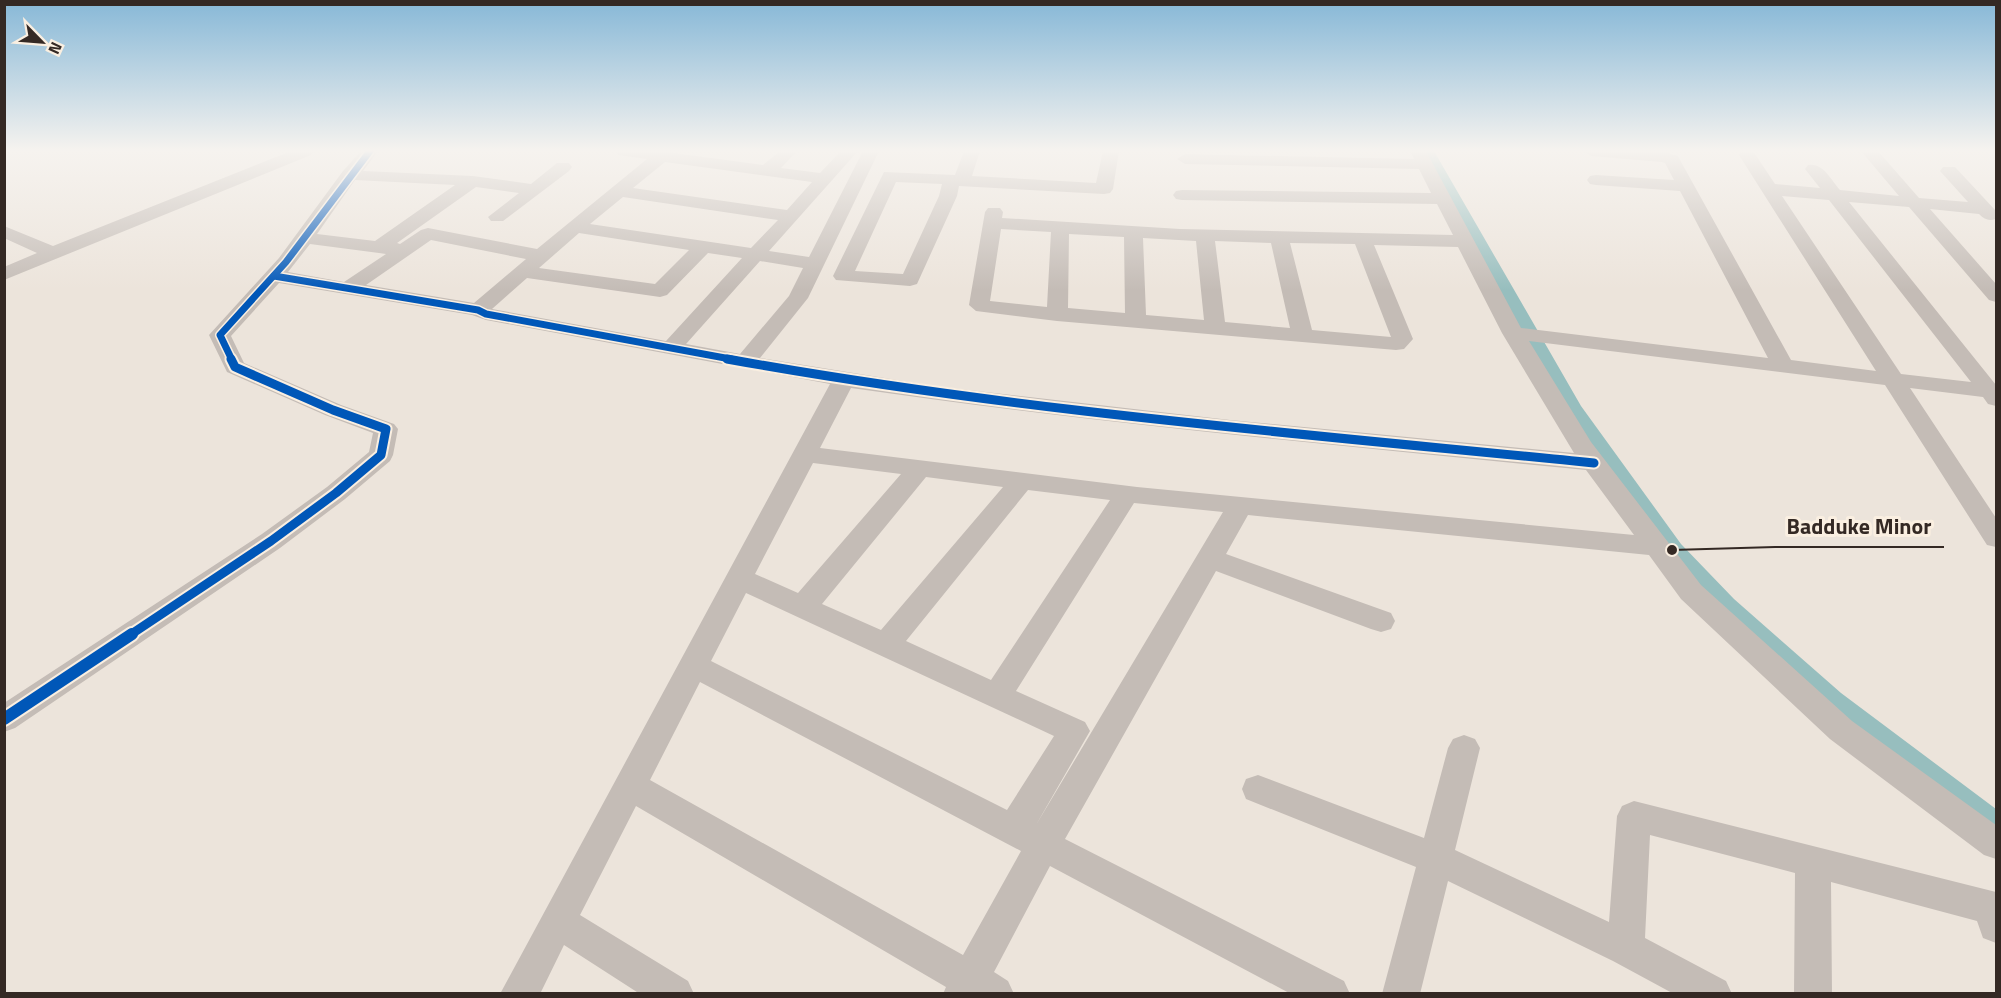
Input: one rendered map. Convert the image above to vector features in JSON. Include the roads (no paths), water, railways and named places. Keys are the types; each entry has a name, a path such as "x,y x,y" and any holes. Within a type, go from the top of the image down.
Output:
{"street":[{"path":"4,274 190,198"},
{"path":"4,719 271,541 336,493 381,455 386,429 333,410 235,367 220,335 274,276 305,238 333,198"},
{"path":"379,247 449,198"},
{"path":"497,217 524,198"},
{"path":"478,310 611,198"},
{"path":"664,198 791,216"},
{"path":"671,348 807,198"},
{"path":"745,362 798,298 848,198"},
{"path":"880,198 843,276 910,280 947,198"},
{"path":"1180,235 1182,198"},
{"path":"1429,198 1443,199 1514,333 1581,446 1691,592 1841,730 1996,844"},
{"path":"1692,198 1784,367"},
{"path":"1775,198 1996,538"},
{"path":"1837,198 1995,394"},
{"path":"1860,198 1991,215"},
{"path":"1909,198 1996,296"},
{"path":"1974,198 1991,215"},
{"path":"1362,239 1402,339 1396,344 990,309 979,305 993,218 1060,228 1180,235 1464,241"},
{"path":"575,227 814,264"},
{"path":"1057,315 1060,228"},
{"path":"4,231 53,253"},
{"path":"1133,232 1136,322"},
{"path":"350,287 428,234 542,256"},
{"path":"1205,236 1215,329"},
{"path":"1280,237 1303,337"},
{"path":"305,238 405,250"},
{"path":"523,272 660,291 703,247"},
{"path":"274,276 478,310 486,314 844,380 1230,427 1594,464"},
{"path":"1514,333 1995,394"},
{"path":"519,993 844,380"},
{"path":"805,454 1137,495"},
{"path":"803,607 920,468"},
{"path":"886,645 1021,481"},
{"path":"998,696 1127,494 1658,548"},
{"path":"630,785 975,989 1043,845 1240,506"},
{"path":"1210,558 1381,621"},
{"path":"739,578 1074,731 1013,830"},
{"path":"693,664 1331,993"},
{"path":"1401,993 1464,748"},
{"path":"1258,789 1435,858 1626,948 1713,993"},
{"path":"1626,948 1634,816 1813,861 1995,914"},
{"path":"1813,861 1813,993"},
{"path":"565,907 558,921 675,993"}],"waterway":[{"path":"1452,198 1571,407 1672,550 1725,606 1831,701 1996,827"}],"place":[{"name":"Badduke Minor","path":"1672,550"}]}
